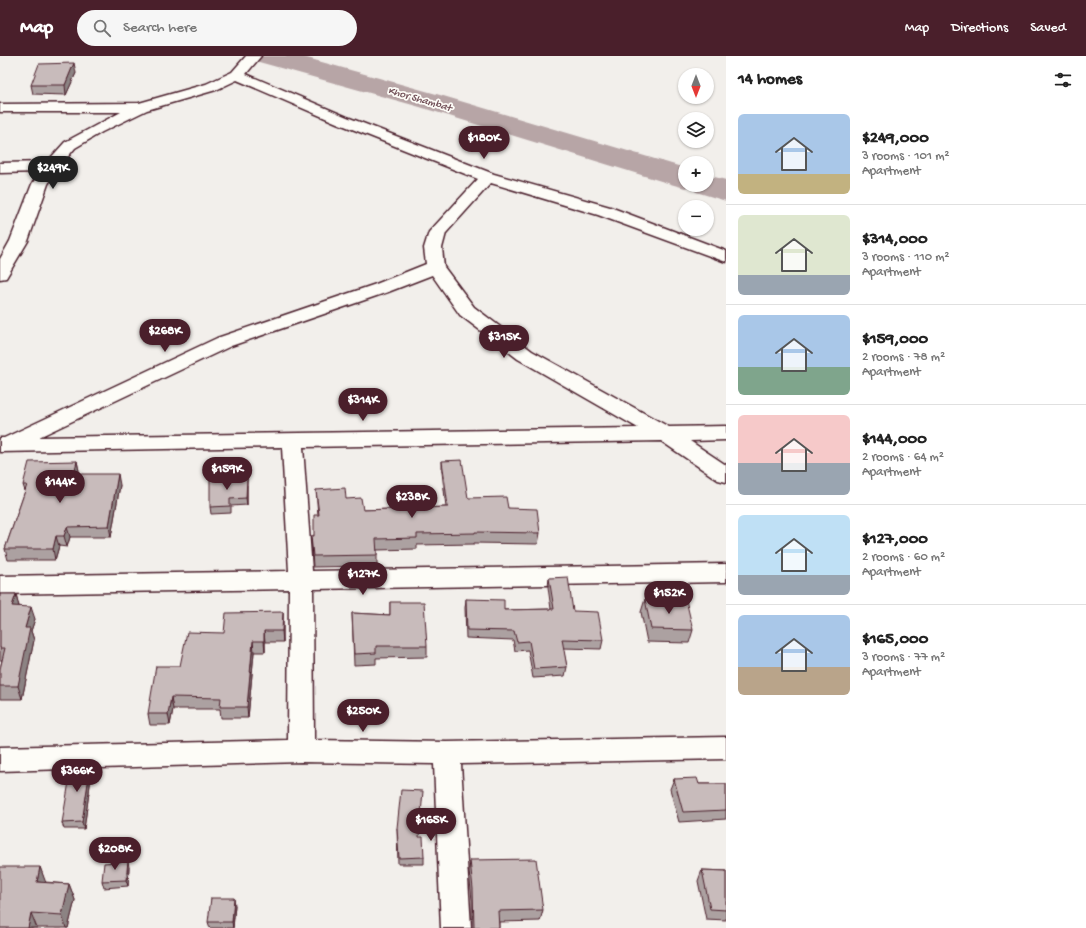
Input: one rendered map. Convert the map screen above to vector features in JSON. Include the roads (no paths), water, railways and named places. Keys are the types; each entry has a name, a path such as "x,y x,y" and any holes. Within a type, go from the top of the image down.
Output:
{"street":[{"path":"0,274 19,241 40,184 51,167 70,145 142,107 211,87 237,75 254,56"},
{"path":"237,75 342,120 488,177 604,211 726,257"},
{"path":"0,108 142,107"},
{"path":"0,168 51,167"},
{"path":"488,177 438,232 433,248 435,267 467,311 525,355 665,434 726,475"},
{"path":"0,242 19,241"},
{"path":"3,445 224,342 382,288 435,267"},
{"path":"3,445 292,439 726,433"},
{"path":"292,439 301,580 301,752"},
{"path":"0,585 726,573"},
{"path":"0,759 301,752 447,753 726,748"},
{"path":"447,753 456,928"}],"waterway":[{"name":"Khor Shambat","path":"269,56 430,101 678,176"},
{"name":"Khor Shambat","path":"714,187 726,191"}]}
